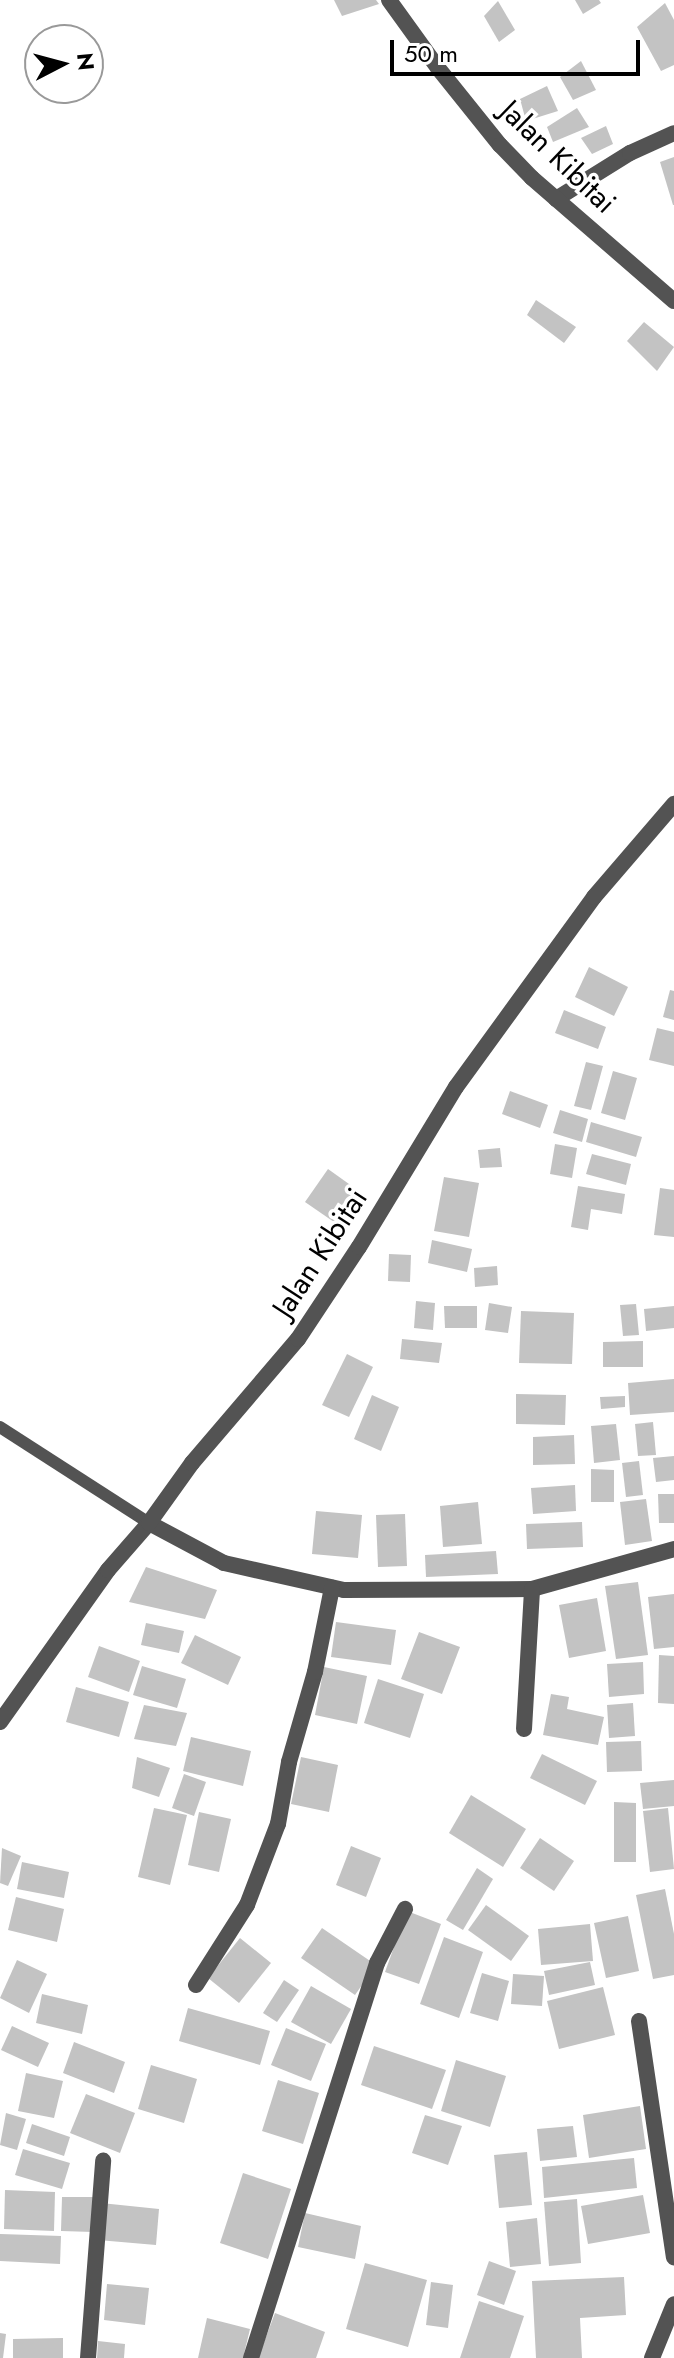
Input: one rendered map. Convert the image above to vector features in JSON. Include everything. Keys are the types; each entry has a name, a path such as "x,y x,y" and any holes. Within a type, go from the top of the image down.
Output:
{"street":[{"name":"Jalan Kibitai","path":"389,0 438,68 500,145 556,199 674,301"},
{"path":"556,199 630,153 674,133"},
{"name":"Jalan Kibitai","path":"0,1722 68,1624 149,1523 192,1463 298,1339 359,1247 456,1087 594,897 674,804"},
{"path":"149,1523 224,1563 332,1588 475,1592 532,1589 674,1549"},
{"path":"196,1985 247,1905 278,1824 289,1762 315,1672 332,1588"},
{"path":"524,1729 532,1589"},
{"path":"251,2358 377,1963 405,1909"},
{"path":"639,2021 674,2257"},
{"path":"88,2358 103,2161"},
{"path":"652,2358 674,2304"}],"lane":[{"path":"0,1427 149,1523"}],"building":[{"path":"334,0 376,0 379,4 342,16"},
{"path":"575,0 599,0 601,3 583,14"},
{"path":"498,1 515,30 499,42 484,16"},
{"path":"665,3 674,20 674,65 661,71 637,27"},
{"path":"581,61 596,90 573,100 560,77"},
{"path":"547,86 558,111 526,121 520,99"},
{"path":"577,108 589,127 553,142 547,127"},
{"path":"606,126 613,144 592,154 581,138"},
{"path":"674,157 674,205 673,205 660,162"},
{"path":"536,300 576,327 564,343 527,315"},
{"path":"644,322 674,347 657,371 627,341"},
{"path":"589,967 628,987 614,1016 575,997"},
{"path":"670,990 674,991 674,1020 663,1017"},
{"path":"564,1010 606,1027 598,1049 555,1033"},
{"path":"657,1028 674,1032 674,1066 649,1060"},
{"path":"586,1062 603,1066 591,1110 574,1106"},
{"path":"613,1071 637,1078 625,1120 601,1113"},
{"path":"510,1091 548,1105 540,1128 502,1114"},
{"path":"560,1110 588,1119 582,1142 553,1133"},
{"path":"591,1122 642,1137 636,1157 586,1142"},
{"path":"555,1144 577,1148 572,1178 550,1174"},
{"path":"500,1148 502,1167 480,1168 478,1150"},
{"path":"592,1154 631,1164 626,1185 586,1174"},
{"path":"328,1169 356,1189 334,1222 305,1202"},
{"path":"444,1177 479,1183 469,1237 434,1231"},
{"path":"578,1186 625,1194 622,1214 591,1209 588,1230 571,1227"},
{"path":"660,1188 674,1190 674,1237 654,1235"},
{"path":"432,1240 472,1249 467,1272 428,1263"},
{"path":"389,1254 411,1255 410,1282 388,1281"},
{"path":"497,1266 498,1285 475,1287 474,1268"},
{"path":"416,1301 435,1303 433,1330 414,1328"},
{"path":"489,1303 512,1307 508,1333 485,1330"},
{"path":"636,1304 639,1335 623,1336 620,1305"},
{"path":"444,1306 477,1306 477,1328 445,1328"},
{"path":"674,1306 674,1328 646,1331 644,1309"},
{"path":"521,1311 574,1313 572,1364 519,1363"},
{"path":"402,1339 442,1343 439,1363 400,1359"},
{"path":"643,1341 643,1367 603,1367 603,1342"},
{"path":"347,1354 373,1367 349,1417 322,1405"},
{"path":"674,1379 674,1412 630,1415 628,1383"},
{"path":"516,1394 566,1395 565,1425 516,1424"},
{"path":"372,1395 399,1407 381,1451 354,1439"},
{"path":"625,1396 625,1407 601,1409 600,1397"},
{"path":"653,1422 656,1455 638,1456 635,1424"},
{"path":"616,1424 620,1460 594,1463 591,1426"},
{"path":"574,1435 575,1464 533,1465 533,1437"},
{"path":"674,1456 674,1480 656,1482 653,1458"},
{"path":"639,1461 643,1495 626,1497 622,1463"},
{"path":"591,1469 614,1470 614,1502 591,1502"},
{"path":"575,1485 576,1511 533,1514 531,1488"},
{"path":"658,1494 674,1494 674,1523 659,1523"},
{"path":"646,1499 652,1541 625,1545 620,1502"},
{"path":"478,1502 482,1544 443,1547 440,1506"},
{"path":"316,1511 362,1515 358,1558 312,1554"},
{"path":"405,1514 407,1566 378,1567 376,1515"},
{"path":"582,1522 583,1547 527,1549 526,1524"},
{"path":"496,1551 498,1574 426,1577 425,1555"},
{"path":"146,1567 217,1590 205,1619 129,1602"},
{"path":"638,1582 648,1655 616,1659 605,1586"},
{"path":"674,1594 674,1647 654,1649 648,1597"},
{"path":"597,1598 606,1651 569,1658 559,1605"},
{"path":"336,1622 396,1630 391,1665 331,1657"},
{"path":"146,1623 184,1631 179,1653 141,1645"},
{"path":"419,1632 460,1647 442,1694 401,1679"},
{"path":"195,1635 241,1657 228,1685 181,1663"},
{"path":"99,1646 140,1661 129,1692 88,1677"},
{"path":"659,1655 674,1656 674,1704 658,1703"},
{"path":"643,1662 644,1694 609,1697 607,1664"},
{"path":"142,1666 186,1679 177,1708 133,1695"},
{"path":"324,1667 367,1676 357,1724 315,1715"},
{"path":"378,1679 424,1694 410,1738 364,1723"},
{"path":"76,1687 129,1702 119,1737 66,1722"},
{"path":"551,1694 569,1697 567,1709 604,1717 598,1745 543,1735"},
{"path":"633,1703 635,1736 609,1738 607,1705"},
{"path":"144,1705 187,1713 176,1746 134,1739"},
{"path":"191,1737 251,1751 243,1786 183,1771"},
{"path":"641,1741 642,1771 607,1772 606,1742"},
{"path":"542,1754 597,1781 585,1805 530,1778"},
{"path":"137,1757 170,1768 159,1797 132,1788"},
{"path":"301,1757 338,1765 329,1812 291,1804"},
{"path":"184,1774 206,1782 194,1816 172,1808"},
{"path":"674,1780 674,1806 643,1809 640,1783"},
{"path":"471,1795 526,1829 503,1867 449,1833"},
{"path":"614,1802 636,1803 636,1862 614,1862"},
{"path":"154,1808 187,1815 170,1885 138,1877"},
{"path":"668,1808 674,1869 650,1872 643,1811"},
{"path":"199,1812 231,1819 219,1872 188,1865"},
{"path":"540,1838 574,1861 554,1891 520,1868"},
{"path":"351,1846 381,1858 366,1897 336,1885"},
{"path":"2,1848 21,1856 8,1886 0,1883"},
{"path":"22,1862 69,1872 64,1898 17,1889"},
{"path":"477,1868 493,1879 463,1930 446,1920"},
{"path":"665,1889 674,1934 674,1975 653,1979 636,1895"},
{"path":"16,1897 64,1909 57,1942 8,1930"},
{"path":"486,1905 529,1936 511,1961 468,1930"},
{"path":"407,1911 441,1924 419,1984 385,1972"},
{"path":"628,1916 639,1971 606,1978 594,1923"},
{"path":"590,1924 593,1961 541,1965 538,1929"},
{"path":"322,1928 376,1965 355,1995 301,1958"},
{"path":"444,1937 483,1952 459,2018 420,2004"},
{"path":"240,1938 271,1963 239,2003 208,1978"},
{"path":"17,1960 47,1974 29,2013 0,1998"},
{"path":"590,1962 595,1985 549,1995 544,1971"},
{"path":"482,1973 509,1981 498,2021 470,2013"},
{"path":"513,1974 544,1976 542,2006 511,2004"},
{"path":"284,1980 299,1990 277,2022 263,2013"},
{"path":"311,1986 351,2009 331,2044 291,2022"},
{"path":"603,1987 615,2035 559,2049 547,2001"},
{"path":"42,1994 88,2005 82,2034 36,2023"},
{"path":"188,2008 270,2031 260,2065 179,2041"},
{"path":"12,2026 49,2043 38,2067 1,2050"},
{"path":"286,2028 326,2044 311,2081 271,2065"},
{"path":"74,2042 125,2062 114,2093 63,2073"},
{"path":"374,2046 446,2070 432,2109 361,2085"},
{"path":"456,2060 506,2076 490,2127 441,2111"},
{"path":"151,2065 197,2079 184,2123 138,2109"},
{"path":"26,2073 63,2081 54,2118 18,2111"},
{"path":"278,2080 319,2093 303,2144 262,2131"},
{"path":"86,2094 135,2113 120,2153 70,2133"},
{"path":"640,2106 646,2149 589,2158 583,2115"},
{"path":"6,2113 26,2119 17,2150 0,2145"},
{"path":"425,2115 462,2126 448,2165 412,2153"},
{"path":"32,2124 70,2137 64,2156 26,2143"},
{"path":"573,2126 577,2157 540,2161 537,2129"},
{"path":"23,2149 70,2163 62,2189 15,2175"},
{"path":"527,2152 532,2205 499,2208 494,2155"},
{"path":"634,2158 637,2188 544,2198 542,2167"},
{"path":"243,2173 291,2189 268,2259 220,2243"},
{"path":"5,2190 55,2192 54,2231 4,2229"},
{"path":"643,2195 650,2233 588,2244 581,2206"},
{"path":"62,2197 93,2197 93,2232 61,2231"},
{"path":"577,2199 581,2263 549,2266 544,2202"},
{"path":"101,2203 159,2209 156,2245 98,2240"},
{"path":"305,2213 361,2226 355,2259 298,2247"},
{"path":"537,2218 541,2264 510,2267 506,2222"},
{"path":"0,2234 61,2236 60,2264 0,2261"},
{"path":"489,2261 516,2271 504,2305 477,2295"},
{"path":"365,2263 427,2280 408,2347 346,2329"},
{"path":"624,2277 626,2315 580,2318 582,2358 536,2358 532,2281"},
{"path":"431,2282 453,2285 448,2328 426,2325"},
{"path":"107,2284 149,2288 145,2325 104,2320"},
{"path":"479,2301 524,2316 510,2358 460,2358"},
{"path":"275,2313 325,2332 316,2358 258,2358"},
{"path":"207,2318 250,2329 243,2358 198,2358"},
{"path":"0,2333 6,2334 3,2358 0,2358"},
{"path":"63,2338 63,2358 13,2358 13,2339"},
{"path":"98,2341 125,2344 124,2358 97,2358"}]}
